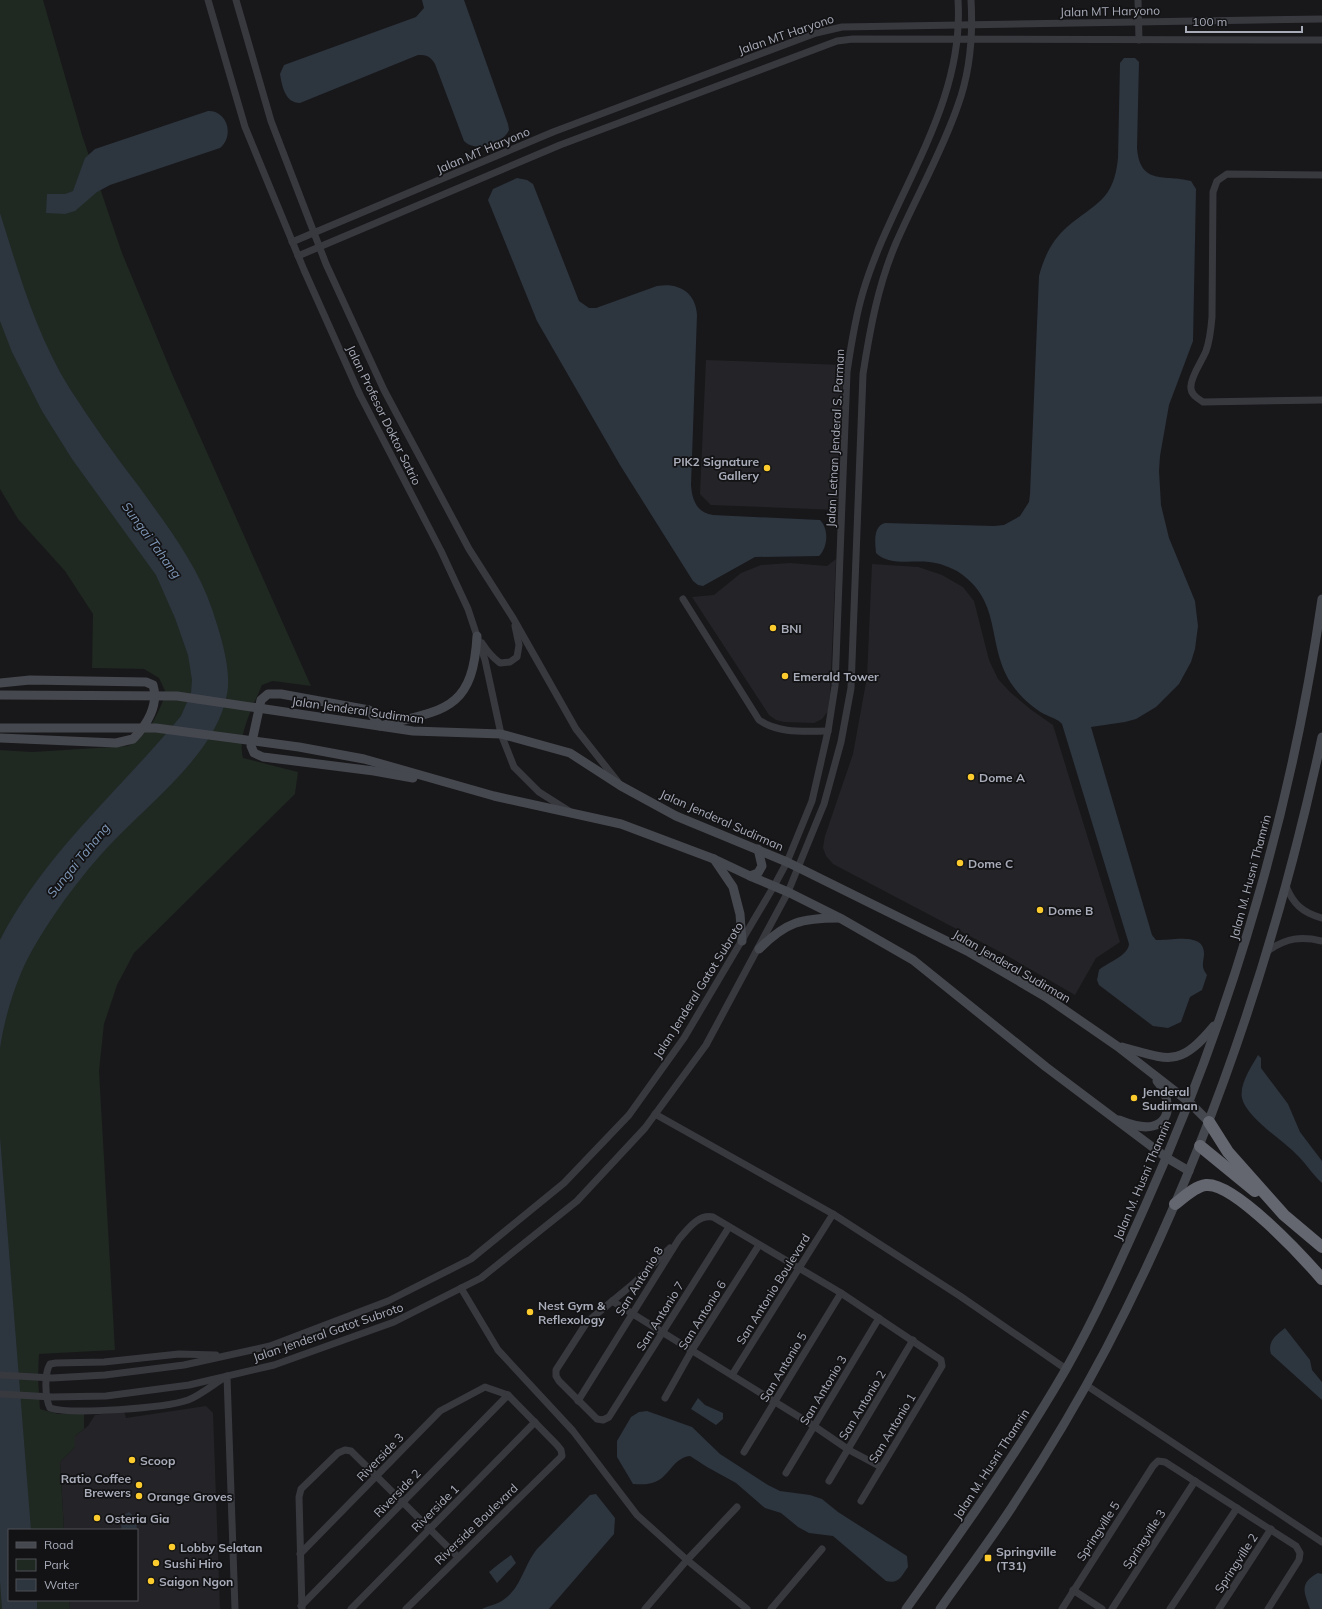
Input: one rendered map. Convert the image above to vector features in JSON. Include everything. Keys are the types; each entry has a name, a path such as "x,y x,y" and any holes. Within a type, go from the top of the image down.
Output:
{"highway":[{"path":"1209,1122 1228,1152 1284,1215"},
{"path":"1200,1146 1322,1247"},
{"path":"1175,1204 1199,1186 1213,1184 1265,1220 1296,1249 1322,1279"}],"street":[{"name":"Jalan Profesor Doktor Satrio","path":"208,0 245,127 292,242 360,395 441,551 468,609 485,660 501,734 514,767 539,792 574,814"},
{"name":"Jalan Profesor Doktor Satrio","path":"236,0 271,121 319,247 384,390 469,549 513,618 576,729 621,786"},
{"name":"Jalan Letnan Jenderal S. Parman","path":"774,886 787,862 812,801 828,731 834,686 847,372 853,333 863,291 884,238 945,100 955,57 958,0"},
{"name":"Jalan Letnan Jenderal S. Parman","path":"799,868 824,804 841,742 851,688 863,374 869,336 878,294 896,244 959,104 969,59 971,0"},
{"path":"1138,0 1139,40"},
{"name":"Jalan MT Haryono","path":"292,242 553,132 816,33 842,27 1322,19"},
{"name":"Jalan MT Haryono","path":"298,256 560,145 838,41 853,39 1322,40"},
{"path":"1322,175 1227,174 1217,181 1213,192 1212,317 1210,337 1206,352 1190,385 1192,393 1196,398 1203,402 1322,400"},
{"path":"683,599 759,720 768,726 780,730 828,731"},
{"name":"Jalan M. Husni Thamrin","path":"906,1609 987,1495 1066,1369 1107,1288 1166,1158 1219,1020 1245,940 1285,788 1306,693 1322,599"},
{"path":"477,636 492,657 500,663 510,662 517,657 519,645 513,618"},
{"path":"464,787 374,771 263,757 254,752 251,746 261,700 268,694 281,694 369,710 380,726 435,712 450,704 462,693 476,660 477,636"},
{"path":"0,684 30,680 146,682 153,685 156,696 151,714 133,739 116,743 0,738"},
{"name":"Jalan Jenderal Sudirman","path":"0,695 177,696 413,731 501,734 570,753 621,786 676,816 787,862 985,961 1046,997 1117,1046 1188,1102 1209,1122"},
{"path":"0,728 156,728 299,747 364,759 464,787 621,824 714,859 788,892 840,918 913,960 1046,1068 1166,1158 1189,1172"},
{"path":"940,1609 1012,1507 1086,1385 1123,1315 1175,1204 1200,1146 1242,1033 1269,950 1322,737"},
{"path":"750,876 758,873 762,866 758,849"},
{"path":"714,859 733,887 740,914 742,941"},
{"name":"Jalan Jenderal Gatot Subroto","path":"0,1394 52,1397 106,1396 189,1385 274,1365 394,1322 482,1278 577,1202 645,1128 706,1045 759,949 799,868"},
{"name":"Jalan Jenderal Gatot Subroto","path":"0,1375 52,1378 105,1375 184,1365 270,1346 380,1304 471,1259 564,1183 629,1115 684,1038 774,886"},
{"path":"1286,886 1293,901 1299,908 1307,913 1322,918"},
{"path":"759,949 774,934 794,922 817,918 840,918"},
{"path":"1269,950 1289,939 1300,937 1322,941"},
{"path":"1117,1046 1161,1057 1180,1056 1197,1046 1219,1020"},
{"path":"1111,1117 1145,1126 1157,1124 1165,1117 1167,1110 1165,1092 1142,1065"},
{"path":"655,1114 833,1214 960,1296 1066,1369"},
{"name":"San Antonio Boulevard","path":"732,1375 833,1214"},
{"name":"San Antonio 8","path":"578,1401 679,1239 699,1219 707,1216 713,1217 729,1227"},
{"path":"729,1227 799,1268 913,1340"},
{"name":"San Antonio 7","path":"578,1401 597,1419 603,1420 609,1417 729,1227"},
{"path":"578,1401 559,1381 556,1376 556,1370 587,1322 632,1284 679,1239"},
{"name":"San Antonio 6","path":"665,1398 692,1350 759,1244"},
{"path":"461,1288 498,1350 573,1431 638,1515 687,1560 747,1609"},
{"name":"San Antonio 5","path":"744,1452 841,1294"},
{"path":"612,1301 732,1375 774,1403 814,1426 849,1450 881,1467"},
{"name":"San Antonio 3","path":"786,1473 879,1318"},
{"name":"San Antonio 1","path":"861,1501 942,1366 941,1360 913,1340"},
{"name":"San Antonio 2","path":"829,1481 849,1450 913,1340"},
{"path":"226,1356 179,1354 104,1362 56,1362 50,1364 47,1369 47,1402 50,1408 69,1411 157,1405 188,1400 227,1376 235,1609"},
{"path":"1086,1385 1322,1542"},
{"name":"Riverside 3","path":"300,1554 440,1411 485,1387 508,1395"},
{"path":"508,1395 535,1422"},
{"name":"Riverside 2","path":"302,1608 508,1395"},
{"name":"Riverside Boulevard","path":"406,1609 562,1456 561,1450 535,1422"},
{"name":"Riverside 1","path":"351,1609 535,1422"},
{"path":"302,1608 299,1497 301,1489 338,1453 345,1450 351,1451 458,1558"},
{"name":"Springville 5","path":"1062,1609 1153,1466 1158,1461 1164,1462 1195,1481"},
{"path":"1195,1481 1296,1546 1300,1553 1299,1560 1268,1609"},
{"name":"Springville 3","path":"1112,1609 1195,1481"},
{"path":"645,1609 687,1560 736,1507"},
{"path":"1170,1609 1237,1508"},
{"name":"Springville 2","path":"1219,1609 1271,1529"},
{"path":"771,1609 822,1550"},
{"path":"1074,1590 1102,1609"}],"shaded area":[{"path":"706,360 843,365 838,510 711,505 700,494"},
{"path":"836,559 828,711 822,719 814,723 784,722 776,720 769,715 692,597 714,595 741,573 761,565 790,563 827,566"},
{"path":"872,564 918,567 942,575 963,587 974,601 989,660 998,679 1010,692 1030,709 1053,725 1120,942 1096,958 1075,995 1004,954 833,864 826,856 823,848 825,836 853,754 867,677"},
{"name":"Orange Groves","path":"206,1406 213,1413 220,1609 70,1609 69,1601 138,1601 138,1529 64,1529 60,1462 75,1447 75,1436 88,1426 95,1415 124,1411 126,1418"}],"green space":[{"path":"0,0 43,0 82,135 122,253 173,376 311,686 273,681 262,685 250,712 242,740 243,758 298,772 295,794 134,953 117,985 104,1024 99,1071 115,1350 39,1354 38,1378 40,1409 58,1414 84,1412 84,1429 75,1436 75,1447 60,1462 64,1529 8,1529 8,1601 69,1601 70,1609 0,1609 0,750 32,752 128,746 142,736 147,730 160,709 166,693 159,678 144,669 92,668 93,614 65,571 18,519 0,489"}],"water":[{"path":"422,0 464,0 508,124 509,130 501,139 495,143 481,146 469,145 464,141 435,64 432,59 424,55 418,55 300,103 291,100 285,93 280,74 284,65 416,17 424,8"},
{"path":"1124,58 1135,58 1139,62 1137,148 1139,160 1143,168 1155,176 1191,181 1196,189 1193,341 1169,405 1160,456 1159,471 1161,505 1169,538 1195,601 1198,626 1195,649 1191,662 1179,684 1156,707 1136,719 1091,727 1152,935 1156,940 1193,940 1199,943 1203,948 1203,968 1207,975 1202,990 1190,997 1181,1022 1168,1028 1153,1026 1099,985 1097,980 1099,970 1125,952 1129,944 1062,724 1056,719 1035,708 1023,698 1013,686 1004,671 999,656 989,612 983,598 974,585 960,573 941,564 887,560 876,553 875,544 878,527 885,523 1004,525 1020,516 1029,502 1039,276 1043,262 1057,237 1067,227 1102,200 1112,184 1118,158 1120,63"},
{"path":"208,111 215,112 220,115 227,125 227,137 225,143 220,148 110,185 97,192 75,211 65,214 46,213 47,194 65,194 73,191 85,158 95,149"},
{"path":"517,178 527,180 533,184 579,301 589,308 596,308 657,286 665,285 679,287 684,290 693,300 697,315 691,485 694,501 699,509 713,515 820,520 825,528 826,543 819,556 755,557 703,586 698,585 693,581 620,465 537,321 488,200 493,189"},
{"name":"Sungai Tahang","path":"0,213 29,303 47,347 58,368 95,427 171,531 190,561 206,592 222,640 227,663 228,684 227,694 220,716 209,738 177,778 95,861 71,891 37,942 17,982 6,1019 0,1048 0,940 38,879 84,824 181,716 191,693 192,680 188,655 175,618 156,575 72,459 42,411 12,352 0,321"},
{"path":"1258,1055 1261,1058 1261,1068 1288,1104 1300,1132 1322,1161 1322,1183 1289,1147 1250,1113 1245,1105 1242,1098 1242,1087"},
{"path":"0,1137 31,1529 8,1529 8,1601 37,1601 37,1609 2,1609 0,1581"},
{"path":"1285,1328 1310,1360 1312,1370 1322,1382 1322,1400 1271,1354 1271,1342"},
{"path":"698,1398 705,1405 723,1413 723,1419 716,1425 691,1409"},
{"path":"647,1411 692,1427 720,1454 768,1485 780,1491 810,1495 822,1499 838,1512 907,1556 908,1567 897,1581 886,1581 833,1536 809,1533 798,1527 781,1513 765,1508 736,1483 690,1456 679,1460 658,1481 647,1484 633,1484 617,1457 617,1441 631,1417 639,1412"},
{"path":"596,1494 615,1518 614,1534 549,1609 482,1609 500,1602 513,1591 537,1549 590,1495"},
{"path":"129,1512 136,1518 137,1529 121,1529 122,1516"},
{"path":"511,1555 516,1563 497,1583 489,1572"},
{"path":"1318,1573 1322,1574 1322,1609 1310,1609 1306,1598 1305,1588 1308,1580"}],"place":[{"name":"PIK2 Signature Gallery","path":"767,468"},
{"name":"BNI","path":"773,628"},
{"name":"Emerald Tower","path":"785,676"},
{"name":"Dome A","path":"971,777"},
{"name":"Dome C","path":"960,863"},
{"name":"Dome B","path":"1040,910"},
{"name":"Jenderal Sudirman","path":"1134,1098"},
{"name":"Nest Gym & Reflexology","path":"530,1312"},
{"name":"Scoop","path":"132,1460"},
{"name":"Ratio Coffee Brewers","path":"139,1485"},
{"name":"Orange Groves","path":"139,1496"},
{"name":"Osteria Gia","path":"97,1518"},
{"name":"Lobby Selatan","path":"172,1547"},
{"name":"Springville (T31)","path":"988,1558"},
{"name":"Sushi Hiro","path":"156,1563"},
{"name":"Saigon Ngon","path":"151,1581"}]}
